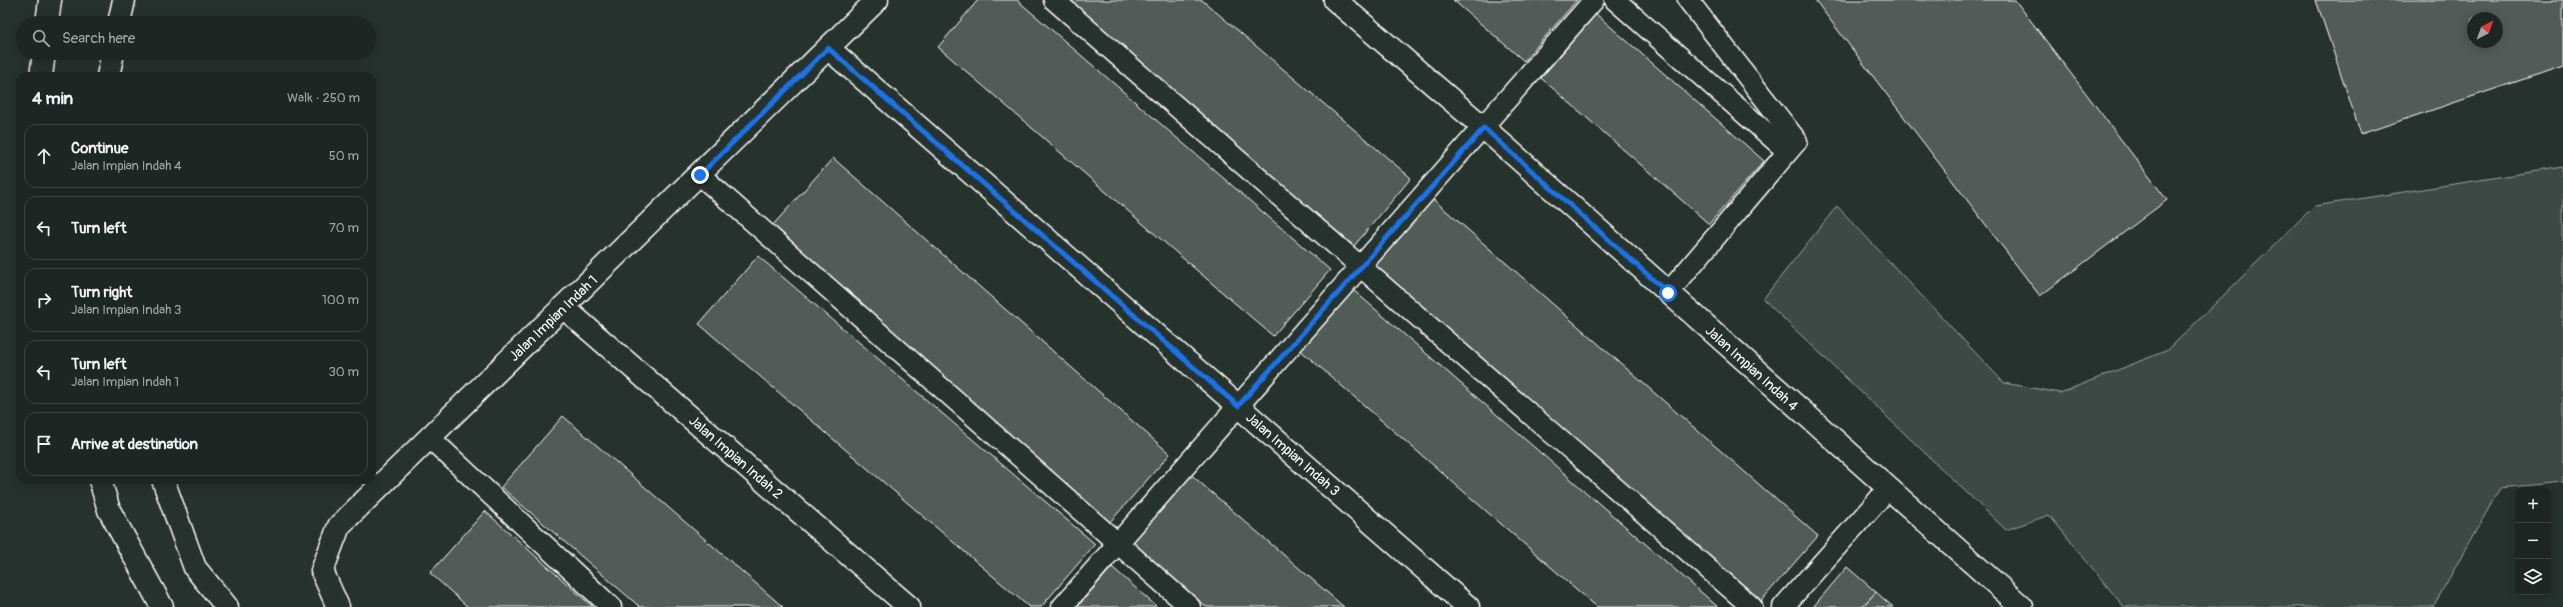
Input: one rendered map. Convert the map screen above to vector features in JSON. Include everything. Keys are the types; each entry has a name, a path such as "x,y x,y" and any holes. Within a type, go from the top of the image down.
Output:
{"street":[{"path":"48,16 50,0"},
{"path":"121,16 124,0"},
{"name":"Jalan Impian Indah 1","path":"338,607 322,571 339,526 431,439 563,307 700,175 877,0"},
{"name":"Jalan Impian Indah 4","path":"1335,0 1484,128 2022,607"},
{"name":"Jalan Impian Indah 3","path":"828,48 1468,607"},
{"path":"42,72 43,60"},
{"path":"109,72 111,60"},
{"name":"Jalan Impian Indah 2","path":"563,307 909,607"},
{"path":"101,484 109,510 162,607"},
{"path":"164,484 195,568 227,607"}],"lane":[{"path":"1054,0 1752,607"},
{"path":"1062,607 1360,266 1484,128 1594,0"},
{"path":"1615,0 1787,152"},
{"path":"1668,293 1797,141 1688,0"},
{"path":"700,175 1190,607"},
{"path":"431,439 611,607"},
{"path":"1783,607 1888,488"}],"shaded area":[{"path":"2563,167 2563,482 2500,488 2433,607 2124,607 2049,515 2006,530 1763,299 1837,206 2004,383 2060,393 2168,350 2314,206"}],"building":[{"path":"978,0 1017,0 1330,270 1273,336 938,47"},
{"path":"1065,0 1202,0 1411,178 1354,246"},
{"path":"1453,0 1577,0 1524,61"},
{"path":"1815,0 2015,0 2167,200 2040,296"},
{"path":"2316,0 2563,0 2563,66 2361,134"},
{"path":"1596,14 1764,161 1709,224 1541,78"},
{"path":"833,158 1170,454 1110,522 772,226"},
{"path":"1427,194 1818,536 1760,602 1369,260"},
{"path":"758,256 1095,544 1041,607 1029,607 699,324"},
{"path":"1352,289 1718,607 1597,607 1299,349"},
{"path":"563,416 783,607 640,607 501,487"},
{"path":"1189,473 1344,607 1206,607 1130,541"},
{"path":"485,511 593,607 468,607 430,573"},
{"path":"1112,567 1157,607 1077,607"},
{"path":"1847,567 1876,592 1862,607 1813,607"},
{"path":"1876,592 1893,607 1862,607"}],"route":[{"path":"700,175 828,48 1238,406 1484,128 1668,293"}]}
